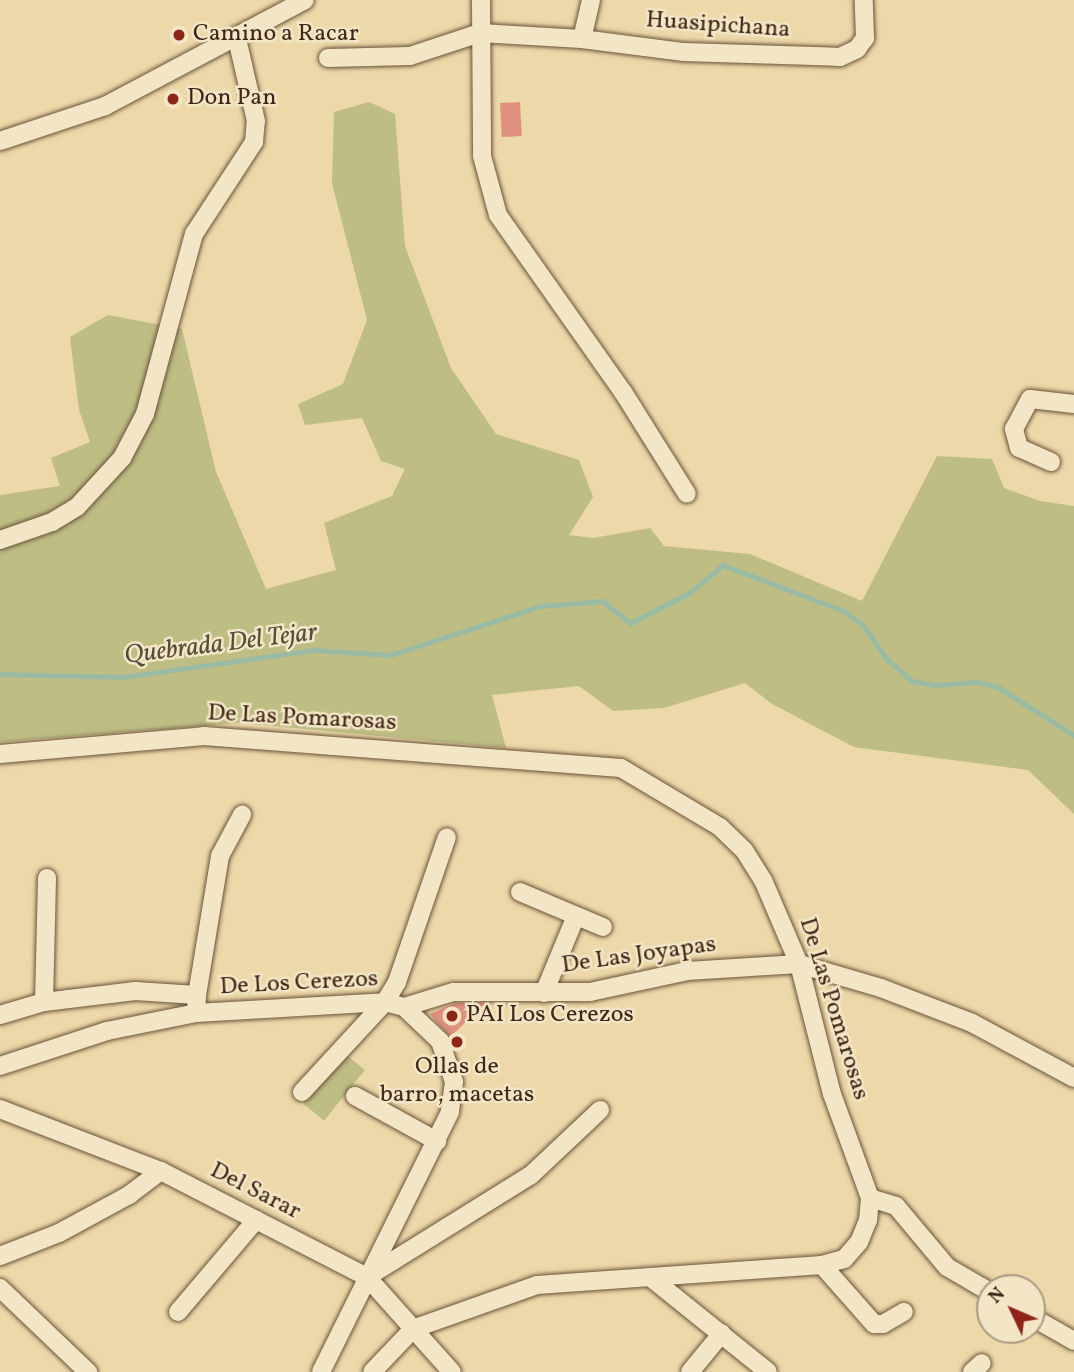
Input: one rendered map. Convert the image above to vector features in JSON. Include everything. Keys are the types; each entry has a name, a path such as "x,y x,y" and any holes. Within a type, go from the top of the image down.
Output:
{"street":[{"path":"0,141 105,106 237,39 305,0"},
{"path":"481,0 482,156 498,215 548,292 623,392 687,494"},
{"path":"582,39 591,0"},
{"name":"Huasipichana","path":"480,33 582,39 684,52 840,57 858,49 865,38 864,0"},
{"path":"328,58 410,56 480,33"},
{"path":"0,540 52,522 77,507 122,458 145,414 194,234 254,142 256,121 237,39"},
{"path":"1051,462 1019,447 1014,429 1030,399 1074,404"},
{"name":"De Las Pomarosas","path":"0,754 204,737 621,768 688,806 744,850 763,880 799,964 832,1094 870,1198"},
{"path":"0,1015 44,1002 135,991 196,1004 220,856 242,815"},
{"path":"302,1092 385,1002 397,982 447,837"},
{"path":"44,1002 47,878"},
{"path":"520,892 603,928"},
{"path":"544,993 575,918"},
{"name":"De Las Joyapas","path":"404,1007 453,992 590,992 687,971 799,964 881,988 972,1023 1074,1078"},
{"name":"De Los Cerezos","path":"0,1066 196,1004 385,1002 404,1007 440,1041 451,1063 454,1082 450,1112 321,1372"},
{"path":"355,1096 437,1141"},
{"name":"Del Sarar","path":"0,1109 161,1171 367,1277 452,1372"},
{"path":"367,1277 531,1175 600,1110"},
{"path":"0,1256 59,1233 129,1195 161,1171"},
{"path":"372,1372 414,1329 537,1284 822,1265 844,1259 859,1242 868,1220 870,1198 896,1206 947,1267 976,1284"},
{"path":"178,1312 256,1220"},
{"path":"822,1265 874,1324 883,1324 904,1312"},
{"path":"650,1277 768,1372"},
{"path":"0,1288 88,1372"},
{"path":"1046,1325 1074,1341"},
{"path":"690,1372 722,1333"}],"green space":[{"path":"369,102 395,114 405,246 451,368 496,434 579,460 593,497 569,535 593,538 650,528 664,546 750,554 862,601 937,456 992,459 1004,488 1040,501 1074,506 1074,814 1028,770 854,747 772,704 745,683 664,708 613,711 579,686 492,695 506,748 240,723 0,742 0,495 60,486 51,458 90,442 79,410 70,337 108,315 182,329 216,472 266,589 336,570 324,523 392,496 405,469 381,461 362,418 305,425 298,404 343,384 367,320 332,183 334,112"},
{"path":"344,1053 365,1070 324,1121 303,1104"}],"building":[{"path":"520,102 522,136 502,137 500,103"},
{"name":"PAI Los Cerezos","path":"455,1003 486,1003 450,1037 430,1014"}],"waterway":[{"name":"Quebrada Del Tejar","path":"0,674 124,677 313,650 391,655 541,606 603,601 630,623 691,592 723,565 844,611 864,626 886,658 912,681 934,685 977,682 998,687 1074,735"}],"place":[{"name":"Camino a Racar","path":"179,35"},
{"name":"Don Pan","path":"173,99"},
{"name":"PAI Los Cerezos","path":"452,1016"},
{"name":"Ollas de barro, macetas","path":"457,1042"}]}
